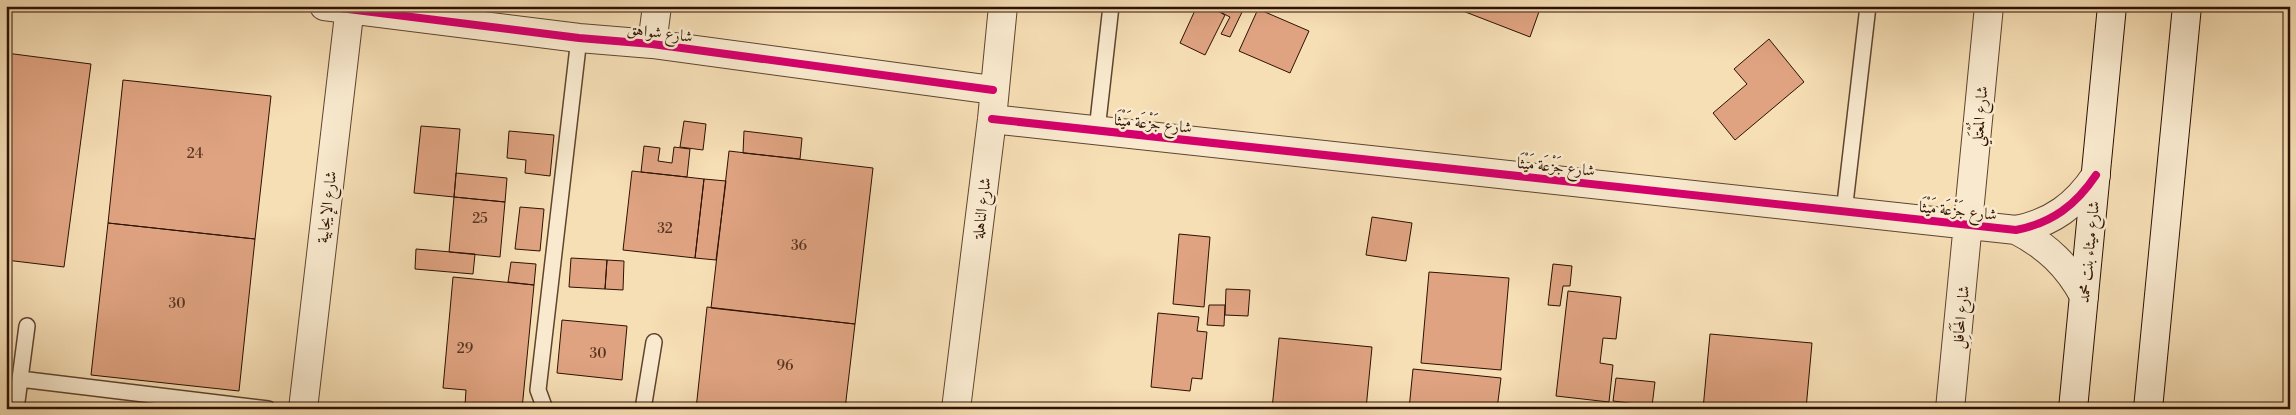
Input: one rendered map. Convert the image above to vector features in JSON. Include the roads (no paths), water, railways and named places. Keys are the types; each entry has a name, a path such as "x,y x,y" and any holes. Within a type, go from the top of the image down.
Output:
{"street":[{"path":"652,44 657,6"},
{"name":"شارع الناهلة","path":"956,409 992,119 993,90 1003,6"},
{"name":"شارع المُعْتَلي","path":"1970,225 1989,6"},
{"name":"شارع ميثاء بنت محمد","path":"2073,409 2112,6"},
{"path":"2149,407 2187,6"},
{"name":"شارع شواهق","path":"341,7 579,38 652,44 993,90"},
{"name":"شارع الإيجابية","path":"303,409 341,7"},
{"name":"شارع جَزْعَة مَيْثَا","path":"992,119 2016,230 2032,227 2061,214 2085,192 2096,174"},
{"name":"شارع المَحَافِل","path":"1950,409 1970,225"},
{"name":"شارع جَزْعَة مَيْثَا","path":"2016,230 2030,237 2056,256 2075,280 2084,296"}],"lane":[{"path":"1097,130 1111,6"},
{"path":"1844,212 1868,6"},
{"path":"545,409 538,390 579,38"},
{"path":"16,409 27,326"},
{"path":"643,409 654,342"},
{"path":"20,379 268,409"}]}
